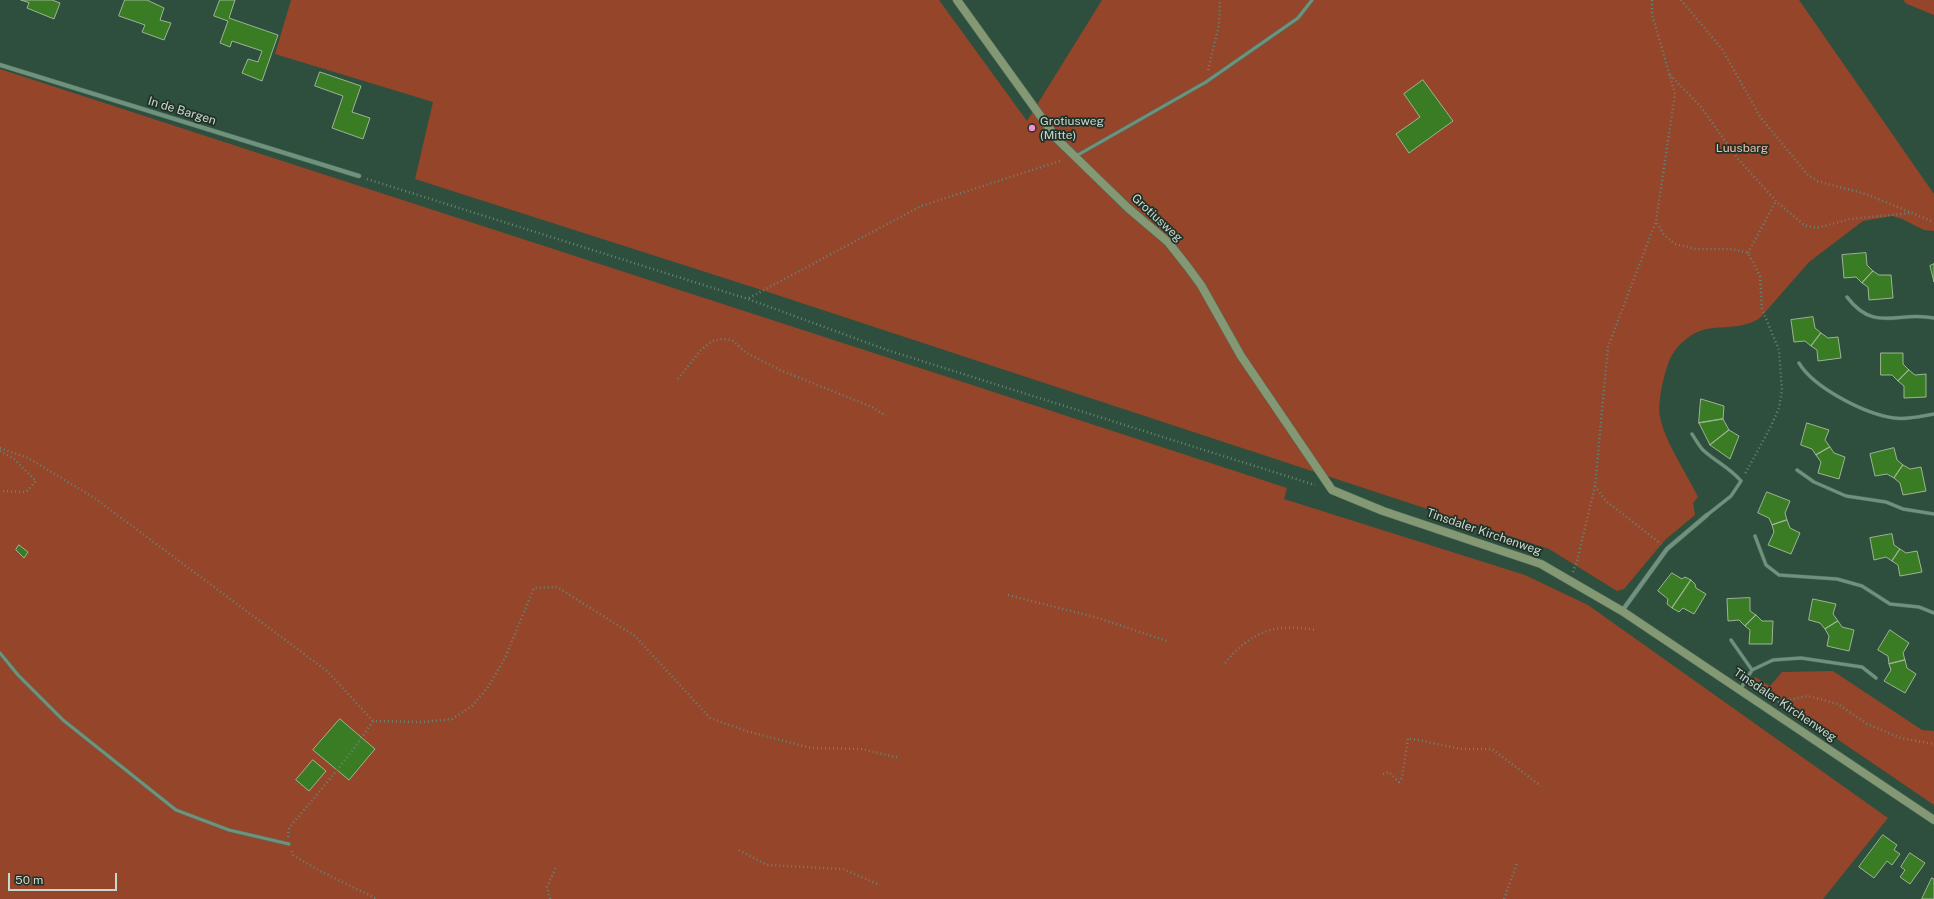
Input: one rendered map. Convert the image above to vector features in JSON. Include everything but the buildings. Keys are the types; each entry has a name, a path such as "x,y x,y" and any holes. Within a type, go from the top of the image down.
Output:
{"street":[{"name":"Grotiusweg","path":"957,0 1057,139 1128,208 1168,242 1187,266 1201,285 1241,356 1332,490"},
{"name":"In de Bargen","path":"0,65 359,176"},
{"name":"Tinsdaler Kirchenweg","path":"1332,490 1383,511 1541,564 1570,579 1622,611 1934,820"},
{"path":"1622,611 1667,549 1707,515"}],"lane":[{"path":"1076,156 1206,82 1298,18 1312,0"},
{"path":"1847,297 1856,309 1868,316 1884,319 1921,315 1934,318"},
{"path":"1799,363 1805,373 1829,392 1870,411 1894,418 1934,414"},
{"path":"1692,434 1702,449 1715,460 1731,469 1741,481 1731,496 1707,515"},
{"path":"1797,470 1814,482 1846,496 1886,502 1903,509 1934,514"},
{"path":"1755,536 1766,565 1779,575 1837,579 1862,586 1890,604 1919,607 1934,613"},
{"path":"1731,640 1752,670"},
{"path":"0,653 18,675 62,720 125,768 176,810 229,830 289,844"},
{"path":"1740,690 1752,670 1773,660 1801,658 1862,667 1876,678"}],"path":[{"path":"1206,82 1219,25 1220,0"},
{"path":"1570,579 1577,561 1595,486 1608,347 1656,220 1675,94 1652,14 1652,0"},
{"path":"1681,0 1722,49 1761,118 1808,175 1817,180 1866,194 1934,222"},
{"path":"1670,75 1701,107 1738,159 1776,201 1804,225 1817,228 1850,219 1913,213"},
{"path":"748,299 921,206 1076,156"},
{"path":"359,176 748,299 887,350 1332,490"},
{"path":"1748,253 1776,201"},
{"path":"1656,220 1664,235 1675,244 1696,249 1732,249 1748,253 1760,276 1762,309 1779,350 1782,390 1779,408 1770,428 1741,481"},
{"path":"678,379 700,351 712,341 722,339 732,340 745,352 780,370 872,407 886,416"},
{"path":"0,449 14,459 36,481 26,492 0,491"},
{"path":"0,449 28,458 93,497 327,671 373,721 422,722 452,720 472,706 488,687 505,658 534,588 557,587 635,636 710,718 746,731 811,748 861,749 900,758"},
{"path":"1595,486 1606,500 1667,549"},
{"path":"1008,595 1098,618 1167,641"},
{"path":"1225,663 1237,648 1254,636 1274,628 1295,626 1316,630"},
{"path":"1763,705 1808,696 1838,704 1867,724 1901,738 1934,744"},
{"path":"373,721 346,761 329,779 289,828 289,844 293,855 320,871 377,899"},
{"path":"1383,774 1389,772 1399,782 1402,778 1408,738 1461,749 1492,750 1541,786"},
{"path":"739,850 767,865 843,870 880,885"},
{"path":"1504,899 1517,863"},
{"path":"550,899 547,887 556,867"}],"green space":[{"name":"Luusbarg","path":"291,0 939,0 1027,121 1102,0 1799,0 1934,194 1934,231 1924,230 1902,219 1892,216 1863,221 1809,262 1761,317 1739,326 1700,331 1688,338 1677,348 1669,361 1664,376 1659,411 1671,448 1698,497 1693,503 1695,515 1665,540 1624,589 1617,591 1549,549 768,292 415,179 433,102 275,54"},
{"path":"1903,0 1934,0 1934,15 1907,4"},
{"path":"0,69 1287,488 1284,499 1525,575 1588,605 1888,818 1823,899 0,899"},
{"path":"1833,671 1922,730 1934,731 1934,805 1752,681 1755,677 1770,686 1782,672"}],"place":[{"name":"Grotiusweg (Mitte)","path":"1032,128"}]}
